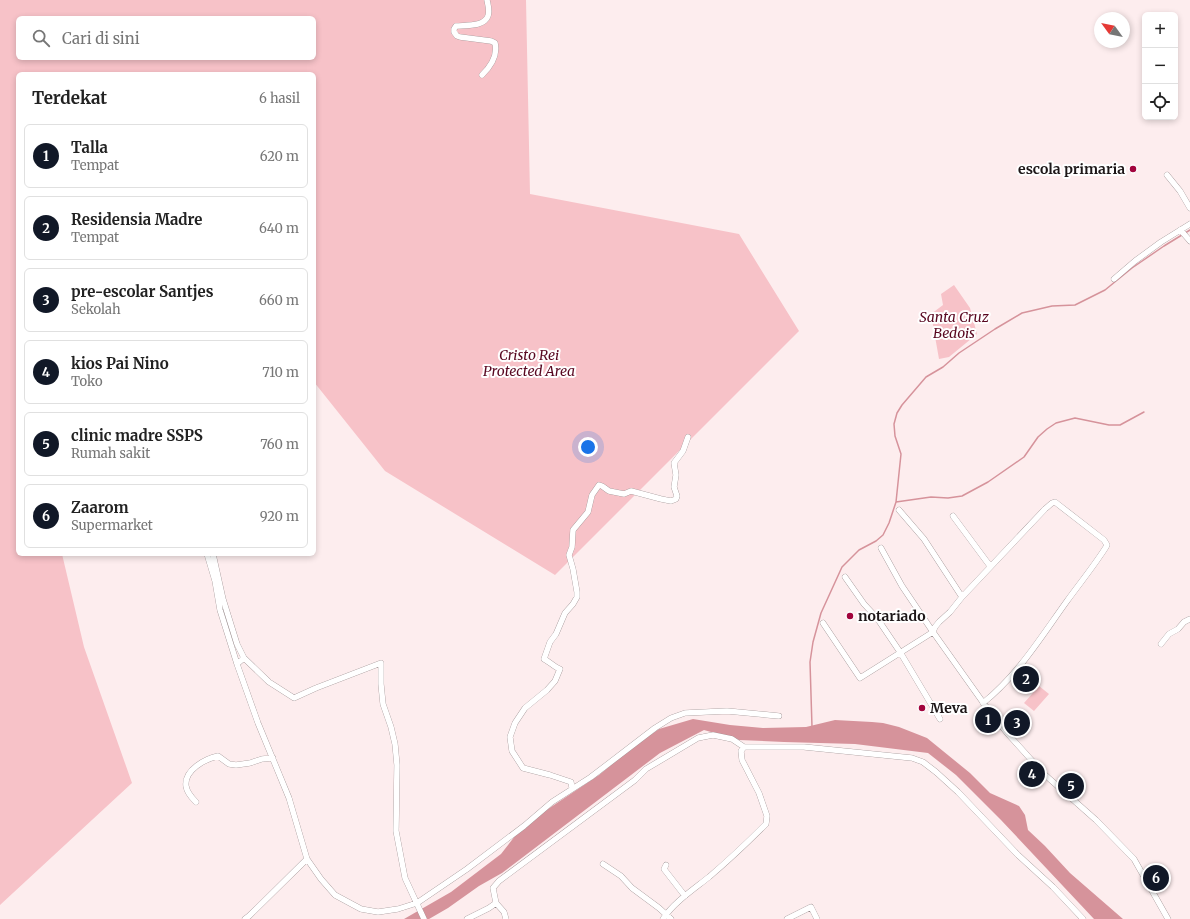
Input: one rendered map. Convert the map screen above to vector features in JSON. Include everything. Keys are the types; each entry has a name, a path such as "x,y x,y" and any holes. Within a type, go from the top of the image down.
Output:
{"street":[{"path":"482,75 487,70 494,58 496,49 495,43 491,40 457,36 454,29 456,26 472,25 484,21 489,12 487,0"},
{"path":"1167,175 1180,191 1190,208"},
{"path":"1114,279 1135,261 1190,224"},
{"path":"1180,230 1190,241"},
{"path":"572,788 571,782 523,768 512,751 510,737 525,708 547,690 555,681 560,669 555,668 551,663 544,659 550,642 556,634 565,612 573,604 577,597 573,569 569,555 574,530 588,512 592,495 598,485 609,491 624,494 631,492 661,500 671,501 676,499 677,496 674,487 676,475 674,463 683,451 688,436"},
{"path":"823,623 860,678 933,632 939,622 950,612 990,566 1049,504 1054,502 1104,540 1107,545 1043,636 1015,672 996,693 984,703"},
{"path":"899,510 924,539 962,597"},
{"path":"954,516 990,566"},
{"path":"881,548 902,586 984,703 1008,734 1044,774 1108,831 1134,859 1168,919"},
{"path":"208,556 220,610 237,664 258,722 289,798 307,859 321,879 335,895 361,909 378,912 418,906 495,848 552,802 591,777 655,728 671,718 685,713 727,711 779,716"},
{"path":"213,556 223,599 237,644 244,658 269,682 294,698 381,663 383,704 395,744 397,765 396,831 405,878 424,919"},
{"path":"845,577 864,604 877,618 900,652 940,719"},
{"path":"1161,644 1169,634 1190,619"},
{"path":"237,664 244,658"},
{"path":"506,919 504,912 496,903 494,888 500,882 635,780 646,769 698,738 714,735 732,739 744,747 804,747 912,758 923,762 958,792 1082,919"},
{"path":"664,917 685,896 719,868 766,824 767,816 759,793 742,760 741,751 744,747"},
{"path":"196,802 186,788 186,779 195,767 212,757 218,756 229,764 236,766 262,759 273,758"},
{"path":"245,919 307,859"},
{"path":"603,864 621,876 632,888 659,908 664,917 671,919"},
{"path":"666,864 664,869 685,896"},
{"path":"466,919 496,903"},
{"path":"788,919 811,907 817,919"}],"green space":[{"name":"Cristo Rei Protected Area","path":"0,0 526,0 530,194 739,234 799,331 555,575 385,471 316,385 316,72 16,72 16,556 62,556 84,647 132,783 0,905"},
{"name":"Santa Cruz Bedois","path":"954,285 970,308 977,334 949,357 939,359 931,314 943,305 941,294"},
{"path":"1039,686 1049,694 1034,711 1024,703"}],"shaded area":[{"path":"693,719 730,725 763,728 806,727 835,720 872,722 899,727 927,738 970,773 990,793 1019,806 1025,815 1028,830 1070,873 1123,919 1094,919 1001,820 956,775 928,753 855,744 739,740 704,730 660,753 502,873 479,886 448,908 429,919 404,919 451,892 501,854 515,836 539,815 599,775 634,746 659,729"}],"waterway":[{"path":"812,727 810,662 813,642 821,613 842,567 859,550 876,541 883,535 889,523 896,502 901,454 895,436 894,424 897,413 902,405 926,377 943,367 959,353 995,329 1022,313 1052,306 1075,305 1105,290 1132,268 1190,230"},
{"path":"896,502 931,497 948,498 962,496 988,482 1024,457 1038,437 1056,423 1075,418 1109,425 1120,425 1144,412"}],"place":[{"name":"escola primaria","path":"1133,169"},
{"name":"notariado","path":"850,616"},
{"name":"Residensia Madre","path":"1026,679"},
{"name":"Meva","path":"922,708"},
{"name":"Talla","path":"988,720"},
{"name":"pre-escolar Santjes","path":"1017,723"},
{"name":"kios Pai Nino","path":"1032,774"},
{"name":"clinic madre SSPS","path":"1071,786"},
{"name":"Zaarom","path":"1156,878"}]}
